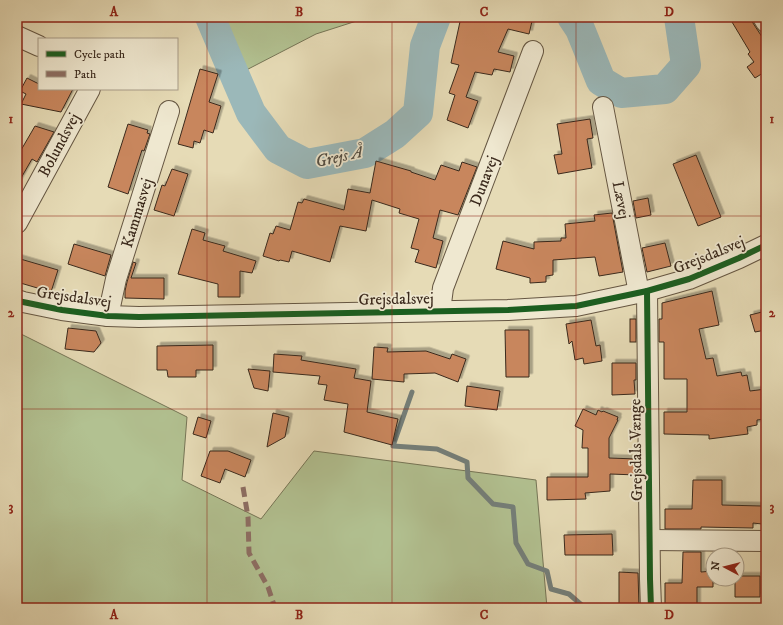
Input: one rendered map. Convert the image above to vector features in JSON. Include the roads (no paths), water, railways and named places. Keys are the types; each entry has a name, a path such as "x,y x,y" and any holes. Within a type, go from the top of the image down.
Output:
{"street":[{"path":"763,17 766,22"},
{"path":"17,36 38,46"},
{"name":"Dunavej","path":"440,311 443,288 533,51"},
{"name":"Bolundsvej","path":"17,223 89,90"},
{"name":"Lævej","path":"603,107 643,292"},
{"name":"Kammasvej","path":"108,316 116,279 169,111"},
{"name":"Grejsdalsvej","path":"17,300 62,310 108,316 139,317 508,310 576,306 643,292 689,279 766,245"},
{"name":"Grejsdals Vænge","path":"643,292 651,608"},
{"path":"650,540 766,541"}],"waterway":[{"name":"Grejs Å","path":"210,17 251,113 278,149 307,164 365,153 395,134 418,113 425,46 436,17"},
{"name":"Grejs Å","path":"572,17 580,29 601,81 621,93 665,89 686,65 679,17"},
{"path":"412,392 393,446 437,449 467,462 468,478 493,504 513,507 516,543 528,564 547,571 551,589 569,594 585,608"}]}
